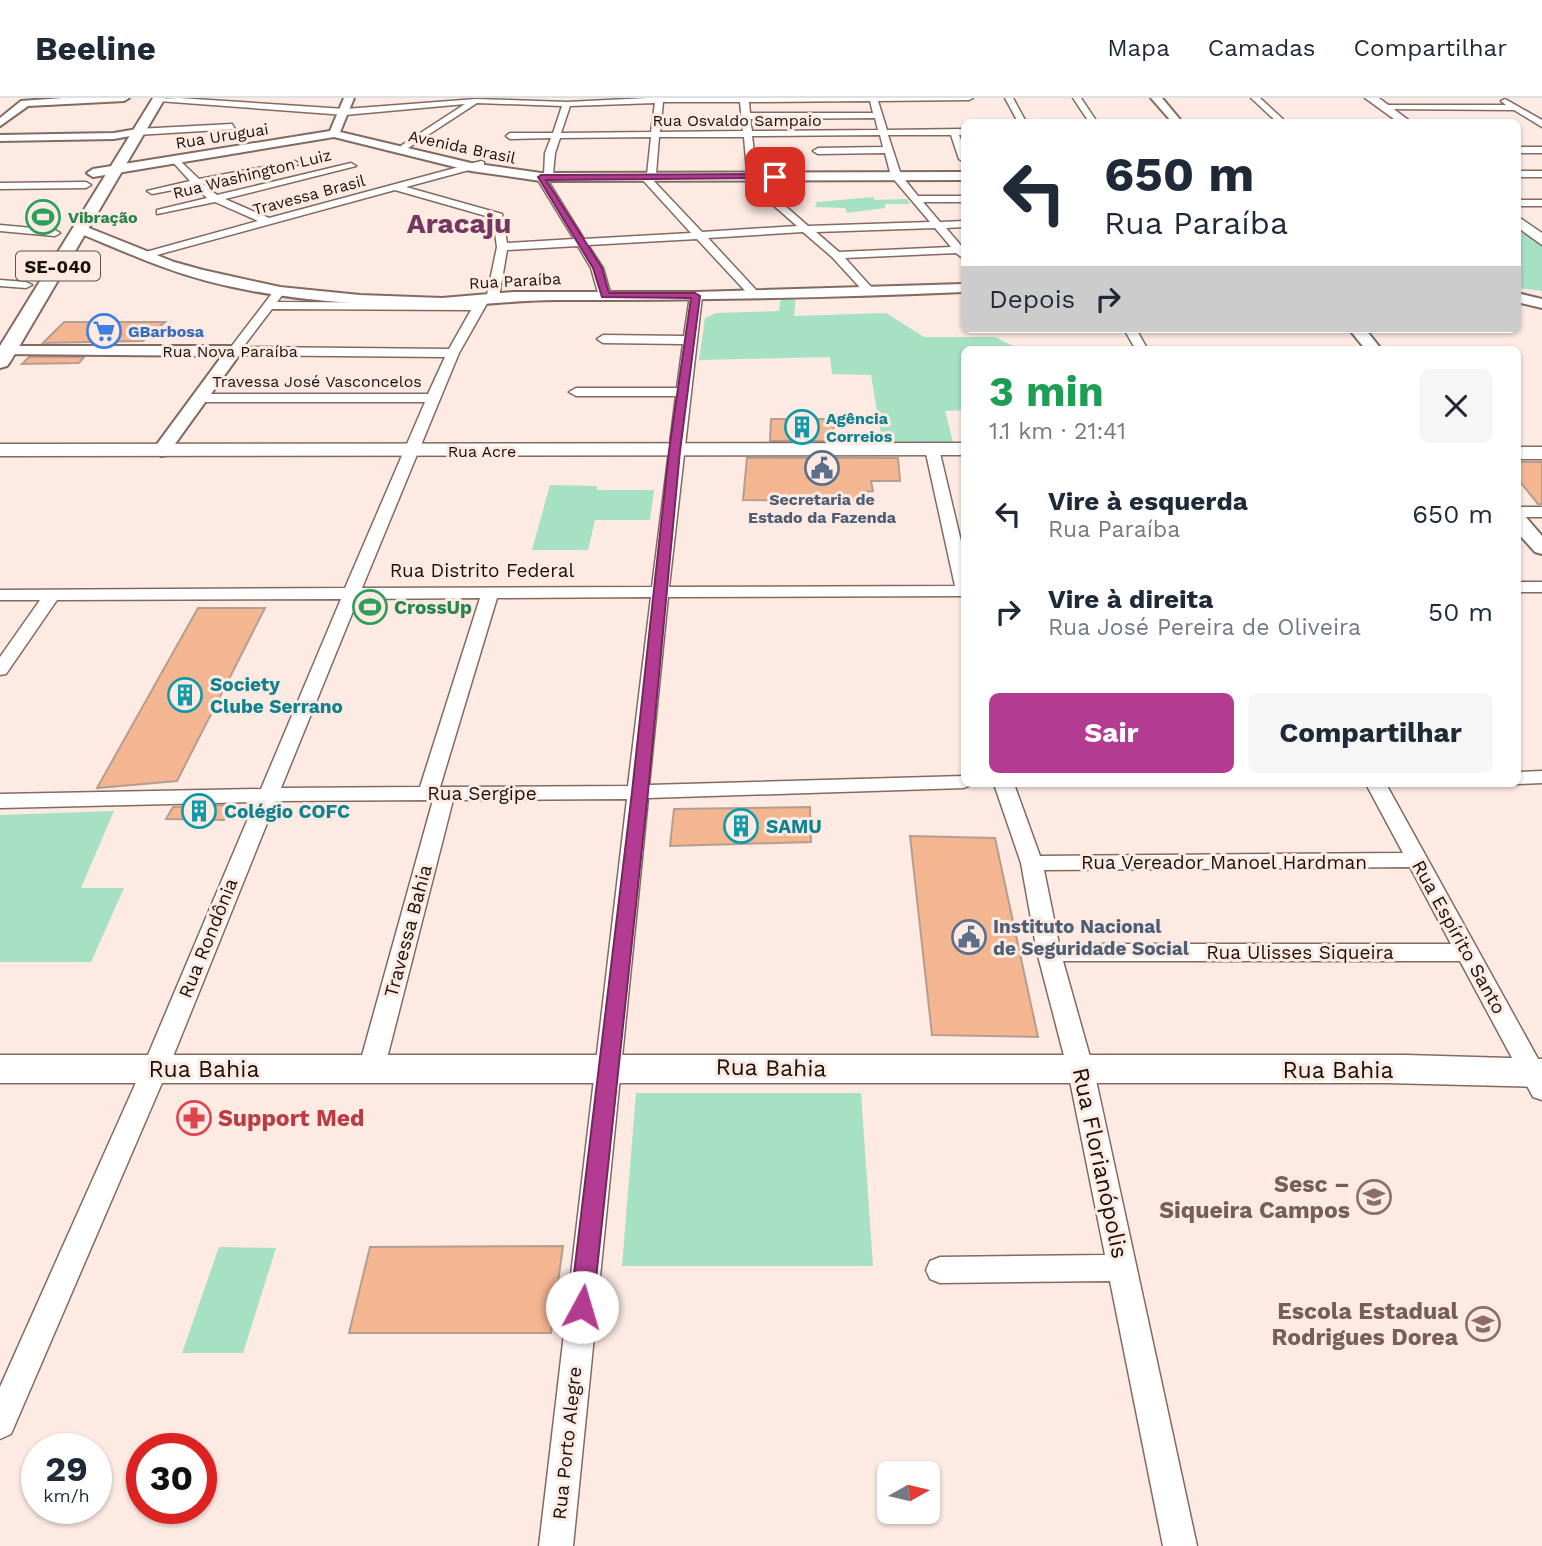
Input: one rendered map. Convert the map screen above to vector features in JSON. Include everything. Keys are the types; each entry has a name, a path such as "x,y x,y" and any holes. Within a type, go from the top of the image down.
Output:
{"main road":[{"path":"1358,98 1385,119"},
{"path":"1371,98 1401,119"},
{"name":"SE-040","path":"3,357 158,99"},
{"name":"SE-040","path":"43,254 114,136 129,106"},
{"path":"1521,212 1533,231"},
{"name":"SE-040","path":"0,328 29,279"},
{"name":"Rua Acre","path":"0,450 961,449"},
{"path":"1521,453 1542,453"},
{"name":"Rua Bahia","path":"0,1069 1392,1069 1539,1078"}],"street":[{"path":"336,132 349,98"},
{"path":"873,98 895,174 961,253"},
{"path":"939,98 944,107"},
{"path":"158,99 243,101 345,112 477,99 567,104 659,100 969,98"},
{"path":"1009,98 1020,119"},
{"path":"1077,98 1091,119"},
{"path":"1156,98 1174,119"},
{"path":"1255,98 1279,119"},
{"path":"1499,98 1542,126"},
{"path":"405,146 477,99"},
{"path":"744,99 751,174 756,187 836,255 869,291"},
{"path":"0,123 29,100 129,106"},
{"path":"659,100 648,176 697,236 754,295"},
{"path":"221,152 243,101"},
{"path":"567,104 545,176 597,268 605,296"},
{"path":"1383,107 1516,108"},
{"path":"746,116 878,115"},
{"path":"1530,128 1542,126"},
{"path":"0,138 114,136 137,132 232,127"},
{"name":"Avenida Brasil","path":"336,132 405,146 476,166"},
{"name":"Avenida Brasil","path":"336,132 476,166 545,176 961,174"},
{"name":"Rua Uruguai","path":"81,191 114,169 336,132"},
{"name":"Rua Osvaldo Sampaio","path":"510,136 959,132"},
{"path":"818,151 887,150"},
{"path":"1521,150 1542,150"},
{"path":"176,160 216,199 268,222"},
{"path":"152,191 295,164"},
{"name":"Rua Washington Luiz","path":"161,212 351,166"},
{"name":"Travessa Brasil","path":"146,255 476,166"},
{"path":"264,171 303,186"},
{"path":"1521,174 1542,174"},
{"path":"0,187 81,191"},
{"path":"396,188 496,214 500,220 502,247 485,301"},
{"path":"325,194 344,201"},
{"path":"915,199 961,199"},
{"path":"1521,205 1542,203"},
{"path":"502,247 804,229 961,224"},
{"path":"0,228 55,233"},
{"name":"Rua Paraíba","path":"79,228 201,275 280,291 391,301 754,295 961,288"},
{"path":"836,255 961,253"},
{"path":"0,283 29,279"},
{"path":"161,451 280,291"},
{"path":"1521,295 1542,295"},
{"name":"Rua Porto Alegre","path":"556,1546 675,451 695,296"},
{"path":"1521,296 1542,304"},
{"name":"Rua Paraíba","path":"269,305 485,301"},
{"name":"Rua Rondônia","path":"0,1423 155,1069 410,451 453,352 485,301"},
{"path":"603,339 689,340"},
{"name":"Rua Nova Paraíba","path":"3,357 234,351 453,352"},
{"path":"576,392 682,392"},
{"name":"Travessa José Vasconcelos","path":"200,398 433,398"},
{"path":"932,449 961,576"},
{"path":"1521,512 1542,512"},
{"path":"1521,524 1542,548"},
{"path":"1521,587 1542,587"},
{"name":"Rua Distrito Federal","path":"0,595 961,589"},
{"name":"Travessa Bahia","path":"371,1070 436,794 491,591"},
{"path":"0,670 53,594"},
{"path":"1521,778 1542,777"},
{"name":"Rua Sergipe","path":"0,801 266,795 640,792 961,782"},
{"name":"Rua Florianópolis","path":"1005,787 1031,863 1049,952 1081,1071 1180,1546"},
{"name":"Rua Espírito Santo","path":"1378,787 1467,953 1539,1078"},
{"name":"Rua Vereador Manoel Hardman","path":"1031,863 1417,860"},
{"name":"Rua Ulisses Siqueira","path":"1049,952 1467,953"},
{"path":"940,1270 1123,1268"}],"green space":[{"path":"873,197 875,200 907,199 910,204 885,204 885,208 847,213 845,208 815,207 817,202"},
{"path":"1521,233 1542,246 1542,291 1521,288"},
{"path":"781,296 796,297 794,316 886,313 924,337 995,337 1013,346 961,346 961,410 945,411 953,442 882,442 871,375 832,374 830,357 699,360 705,318 716,313 779,311"},
{"path":"550,485 597,486 597,490 654,490 650,520 595,520 588,550 532,550"},
{"path":"114,811 81,888 124,888 91,962 0,962 0,815"},
{"path":"636,1093 861,1093 873,1266 622,1266"},
{"path":"219,1247 276,1248 243,1353 182,1353"}],"building":[{"name":"GBarbosa","path":"64,322 165,322 143,341 43,343"},
{"path":"29,357 84,357 79,363 22,364"},
{"name":"Agência Correios","path":"771,419 833,419 834,441 770,441"},
{"name":"Secretaria de Estado da Fazenda","path":"747,458 898,458 900,481 871,481 873,491 862,492 860,501 743,500"},
{"path":"1521,462 1542,462 1542,504 1538,504 1521,483"},
{"name":"Society Clube Serrano","path":"198,608 265,608 177,781 97,788"},
{"name":"Colégio COFC","path":"229,805 224,820 166,819 173,807"},
{"name":"SAMU","path":"810,807 811,842 670,846 674,809"},
{"name":"Instituto Nacional de Seguridade Social","path":"910,836 995,838 1038,1037 932,1035"},
{"path":"563,1246 551,1333 349,1333 370,1247"}],"place":[{"name":"Vibração","path":"43,217"},
{"name":"GBarbosa","path":"104,331"},
{"name":"Agência Correios","path":"802,427"},
{"name":"Secretaria de Estado da Fazenda","path":"822,468"},
{"name":"CrossUp","path":"370,607"},
{"name":"Society Clube Serrano","path":"185,695"},
{"name":"Colégio COFC","path":"199,811"},
{"name":"SAMU","path":"741,826"},
{"name":"Instituto Nacional de Seguridade Social","path":"969,937"},
{"name":"Support Med","path":"194,1118"},
{"name":"Sesc – Siqueira Campos","path":"1374,1197"},
{"name":"Escola Estadual Rodrigues Dorea","path":"1483,1324"}],"district":[{"name":"Aracaju","path":"459,223"}],"route":[{"path":"582,1307 675,451 695,296 605,296 597,268 541,177 775,177"}]}
